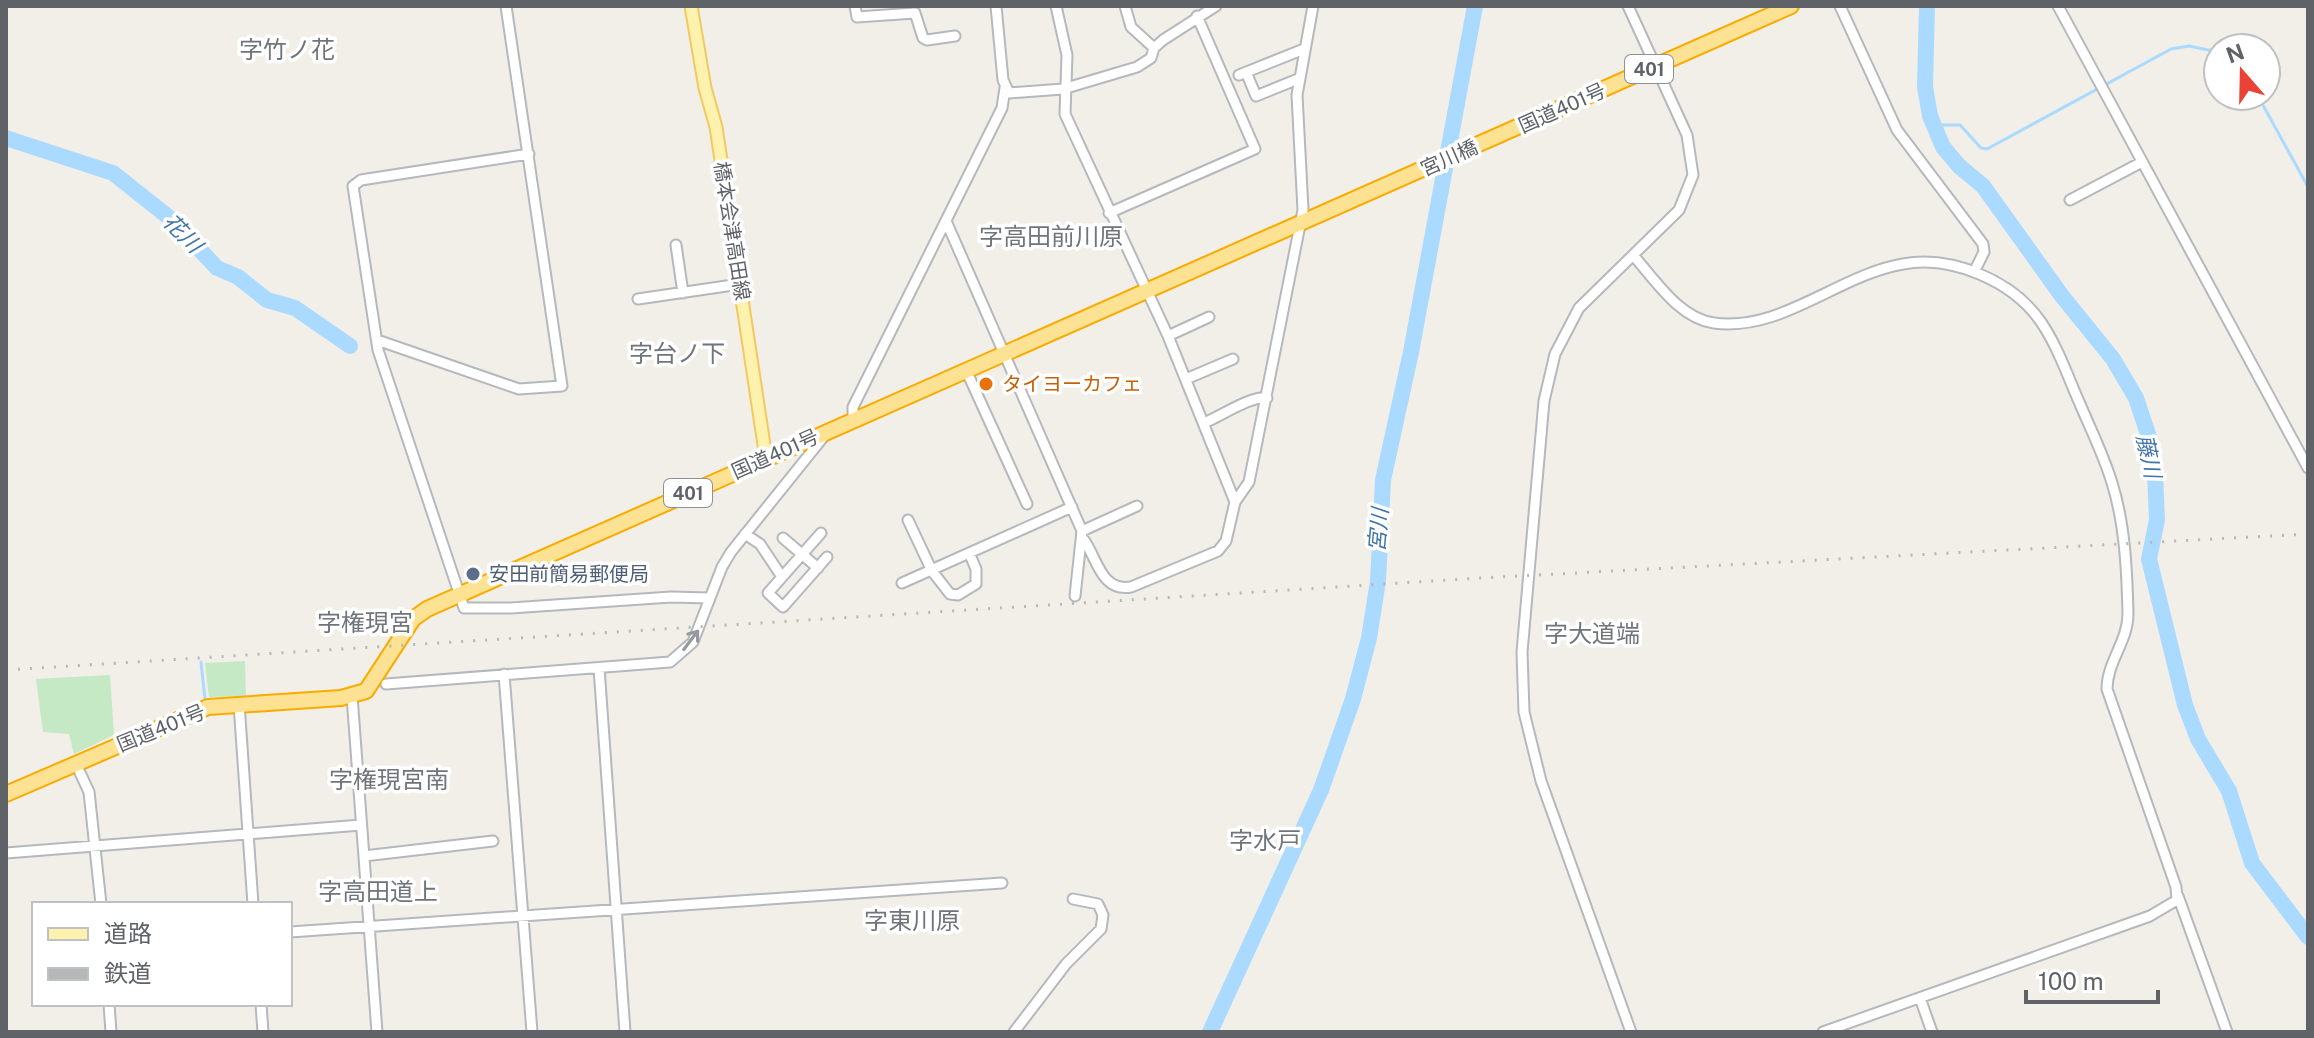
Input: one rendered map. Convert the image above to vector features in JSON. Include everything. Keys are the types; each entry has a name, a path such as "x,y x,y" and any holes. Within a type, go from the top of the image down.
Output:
{"highway":[{"name":"国道401号","path":"1508,132 1791,6"},
{"name":"宮川橋","path":"1391,184 1508,132"},
{"name":"国道401号","path":"6,794 208,707 352,696 366,691 419,613 1146,289 1391,184"}],"main road":[{"name":"橋本会津高田線","path":"691,6 705,88 716,127 766,458"}],"street":[{"path":"377,340 519,389 562,386 506,6"},
{"path":"855,6 857,17 915,13 927,40 955,36"},
{"path":"853,419 853,407 1002,108 1005,88 996,6"},
{"path":"1056,6 1067,55 1063,89 1065,114 1168,336 1235,502"},
{"path":"1125,6 1131,27 1154,48"},
{"path":"1005,88 1009,93 1063,89 1137,67 1151,58 1154,48 1216,6"},
{"path":"946,221 1103,577 1119,587 1131,587 1218,551 1226,541 1235,502 1249,482 1301,222 1298,79 1313,6"},
{"path":"1628,6 1687,135 1693,175 1679,210 1579,308 1551,367 1544,401 1522,652 1524,712 1541,781 1631,1032"},
{"path":"1840,6 1897,130 1983,244 1984,252 1974,272"},
{"path":"2058,6 2308,468"},
{"path":"1109,213 1255,149 1197,16"},
{"path":"1298,79 1256,96 1242,73 1304,49"},
{"path":"529,154 356,182 354,194 377,340 464,608 671,597 709,598"},
{"path":"2070,200 2142,162"},
{"path":"676,245 683,293"},
{"path":"1633,255 1680,308 1710,322 1757,321 1872,272 1902,264 1932,263 1974,272 2016,297 2040,321 2112,482 2122,532 2128,616 2126,632 2108,673 2107,689 2227,1032"},
{"path":"638,299 740,284"},
{"path":"1168,336 1209,317"},
{"path":"1186,379 1233,359"},
{"path":"966,370 1027,504"},
{"path":"1204,423 1238,409 1247,400 1267,398"},
{"path":"386,684 670,662 693,642 722,567 825,432"},
{"path":"1083,536 1137,506"},
{"path":"902,583 1072,507"},
{"path":"908,520 932,571 950,594 968,590 979,580 970,555"},
{"path":"821,533 768,593 783,607 827,557"},
{"path":"745,534 760,544 782,577"},
{"path":"1075,596 1083,536"},
{"path":"783,538 818,568"},
{"path":"599,668 625,1032"},
{"path":"504,674 532,1032"},
{"path":"352,696 377,1032"},
{"path":"239,704 253,902"},
{"path":"76,764 89,792 101,902"},
{"path":"6,853 361,825"},
{"path":"364,856 493,841"},
{"path":"292,932 1002,883"},
{"path":"1823,1032 2150,916 2172,905 2178,896"},
{"path":"1014,1032 1066,964 1101,929 1103,915 1098,904 1073,899"},
{"path":"1920,998 1932,1032"},
{"path":"109,1006 111,1032"},
{"path":"261,1006 263,1032"}],"green space":[{"path":"245,661 246,696 209,697 205,663"},
{"path":"110,675 114,735 74,754 69,734 43,732 36,679"}],"waterway":[{"name":"宮川","path":"1210,1032 1321,790 1353,699 1369,638 1378,581 1383,480 1411,352 1475,6"},
{"name":"藤川","path":"1927,6 1925,87 1930,116 1943,147 1959,166 1983,186 2062,296 2113,359 2136,398 2151,443 2155,473 2157,520 2149,559 2185,705 2198,739 2229,791 2252,863 2308,937"},
{"path":"1933,125 1960,125 1981,148 1987,149 2171,49 2189,46 2202,49"},
{"path":"2267,112 2308,187"},
{"name":"花川","path":"6,138 113,173 171,219 217,268 238,277 267,300 295,308 350,346"},
{"path":"201,662 205,699"}],"railway":[{"path":"6,670 1481,578 2308,534"}],"place":[{"name":"タイヨーカフェ","path":"986,384"},
{"name":"安田前簡易郵便局","path":"473,574"}],"district":[{"name":"字竹ノ花","path":"287,49"},
{"name":"字高田前川原","path":"1051,236"},
{"name":"字台ノ下","path":"677,353"},
{"name":"字権現宮","path":"365,622"},
{"name":"字大道端","path":"1592,633"},
{"name":"字権現宮南","path":"389,779"},
{"name":"字水戸","path":"1265,840"},
{"name":"字高田道上","path":"378,891"},
{"name":"字東川原","path":"912,920"}]}
